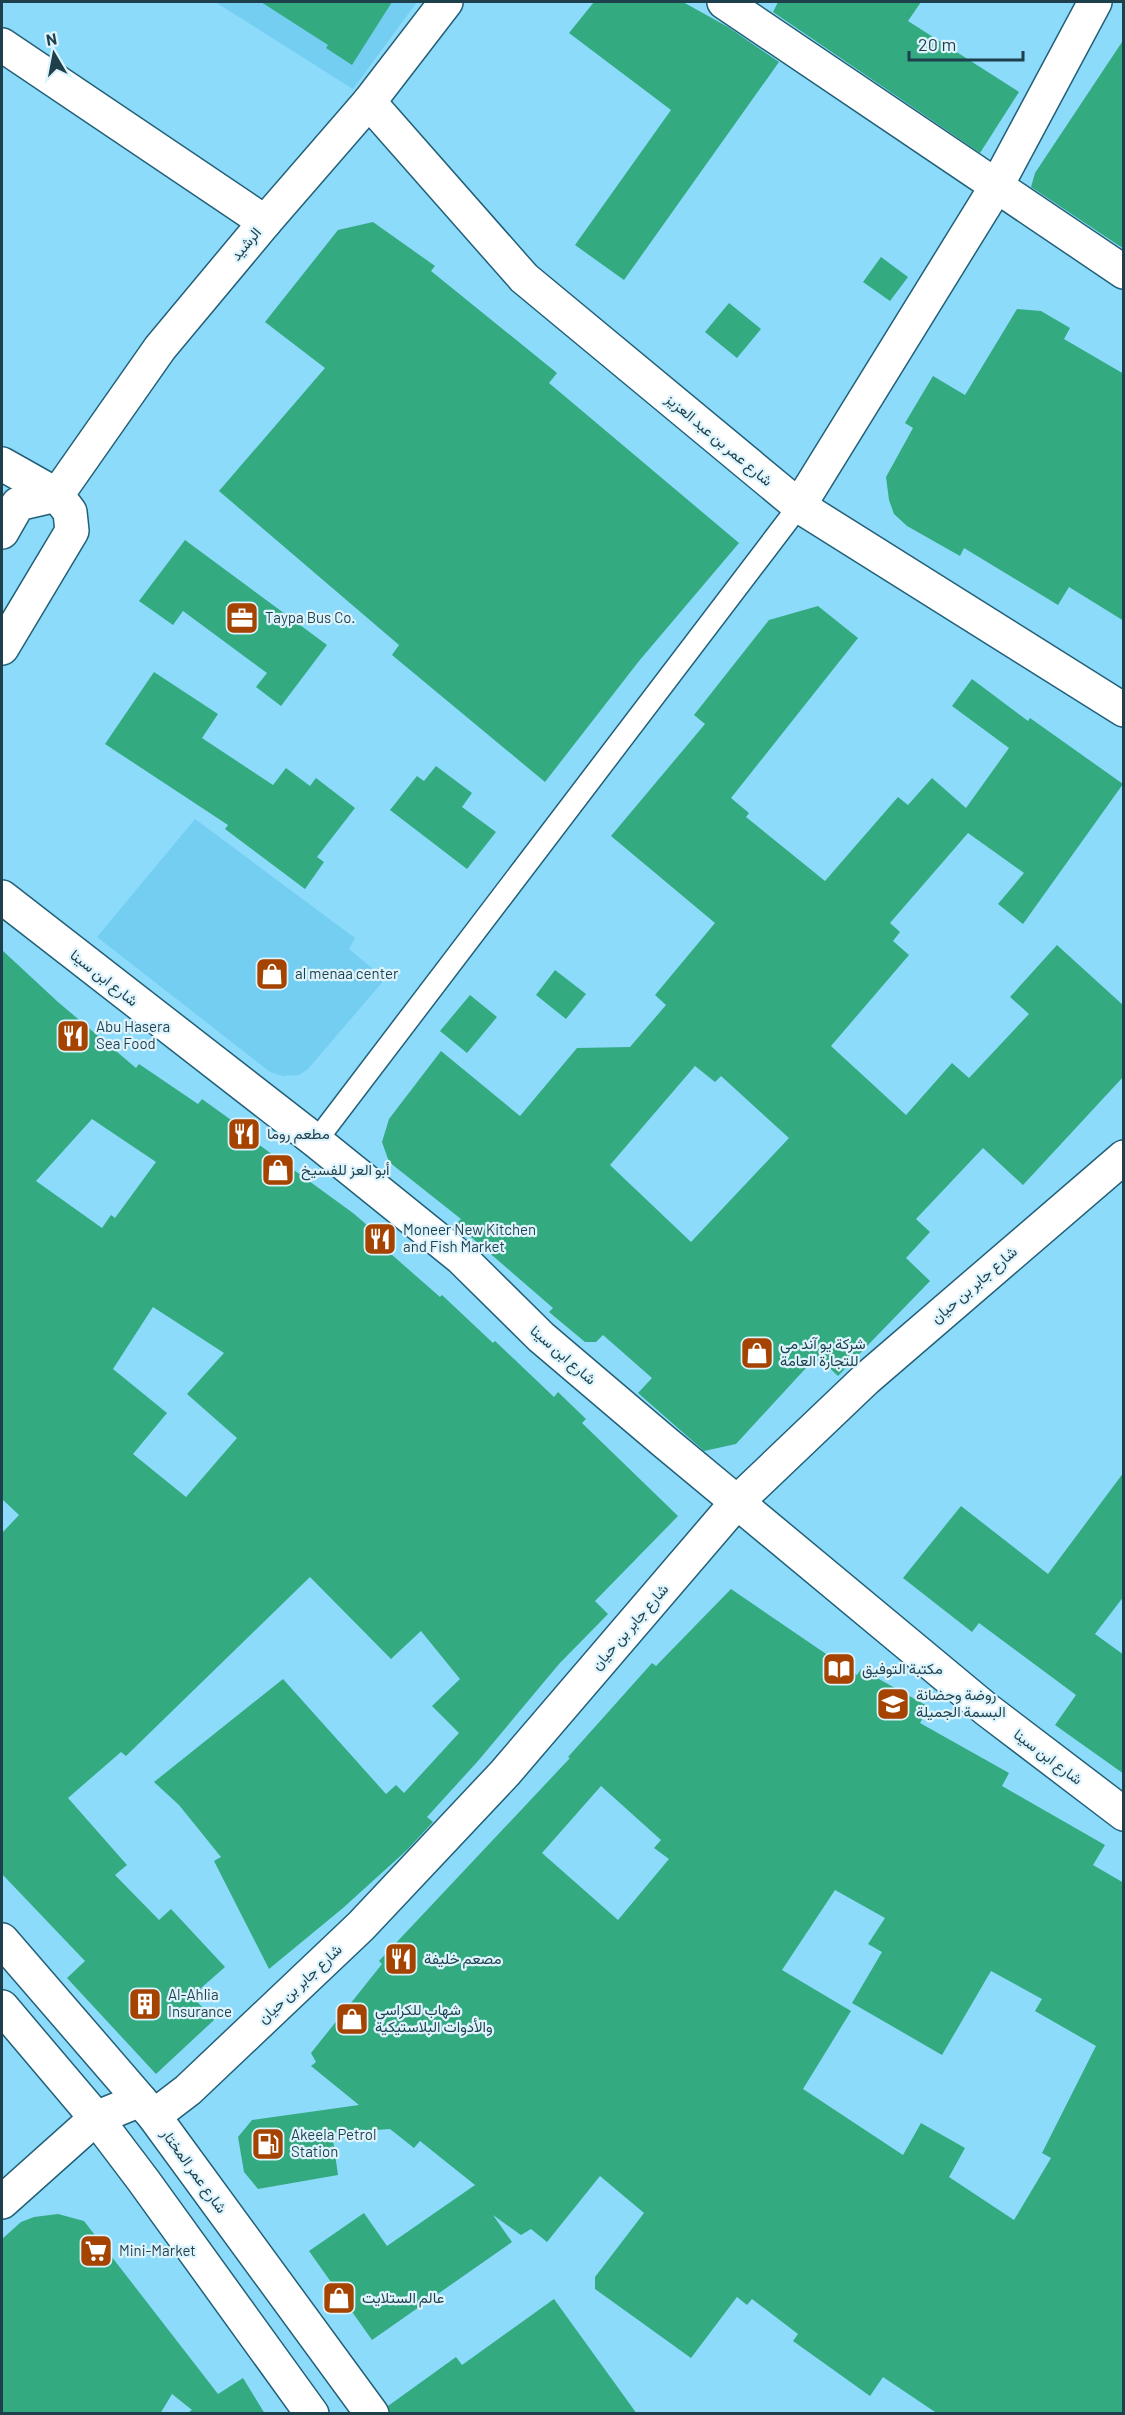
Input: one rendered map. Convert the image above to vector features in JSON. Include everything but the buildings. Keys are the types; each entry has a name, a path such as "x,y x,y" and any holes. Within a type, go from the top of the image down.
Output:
{"street":[{"name":"الرشيد","path":"57,495 160,348 369,102 447,2"},
{"path":"724,2 1124,272"},
{"path":"799,506 996,187 1095,2"},
{"path":"2,45 265,222"},
{"name":"شارع عمر بن عبد العزيز","path":"369,102 524,278 799,506 1124,710"},
{"path":"2,464 57,495 70,512 72,531 2,648"},
{"path":"2,532 18,504 57,495"},
{"name":"شارع ابن سينا","path":"2,897 316,1141 461,1258 542,1337 737,1502 986,1709 1124,1814"},
{"name":"شارع جابر بن حيان","path":"2,2202 96,2118 147,2108 188,2090 361,1926 505,1773 737,1502 866,1379 1124,1157"},
{"name":"شارع عمر المختار","path":"2,1940 147,2108 372,2414"},
{"path":"2,2007 96,2118 312,2414"}],"lane":[{"path":"316,1141 799,506"}],"shaded area":[{"path":"215,2 417,2 353,89"},
{"name":"al menaa center","path":"195,819 355,938 349,949 385,979 308,1069 299,1075 283,1076 270,1072 97,937"}],"place":[{"name":"Taypa Bus Co.","path":"242,618"},
{"name":"al menaa center","path":"272,974"},
{"name":"Abu Hasera Sea Food","path":"73,1036"},
{"name":"مطعم روما","path":"244,1134"},
{"name":"أبو العز للفسيخ","path":"278,1170"},
{"name":"Moneer New Kitchen and Fish Market","path":"380,1239"},
{"name":"شركة يو آند مي للتجارة العامة","path":"757,1353"},
{"name":"مكتبة التوفيق","path":"839,1669"},
{"name":"روضة وحضانة البسمة الجميلة","path":"893,1704"},
{"name":"مصعم خليفة","path":"401,1959"},
{"name":"Al-Ahlia Insurance","path":"145,2004"},
{"name":"شهاب للكراسي والأدوات البلاستيكية","path":"352,2019"},
{"name":"Akeela Petrol Station","path":"268,2144"},
{"name":"Mini-Market","path":"96,2251"},
{"name":"عالم الستلايت","path":"339,2298"}]}
